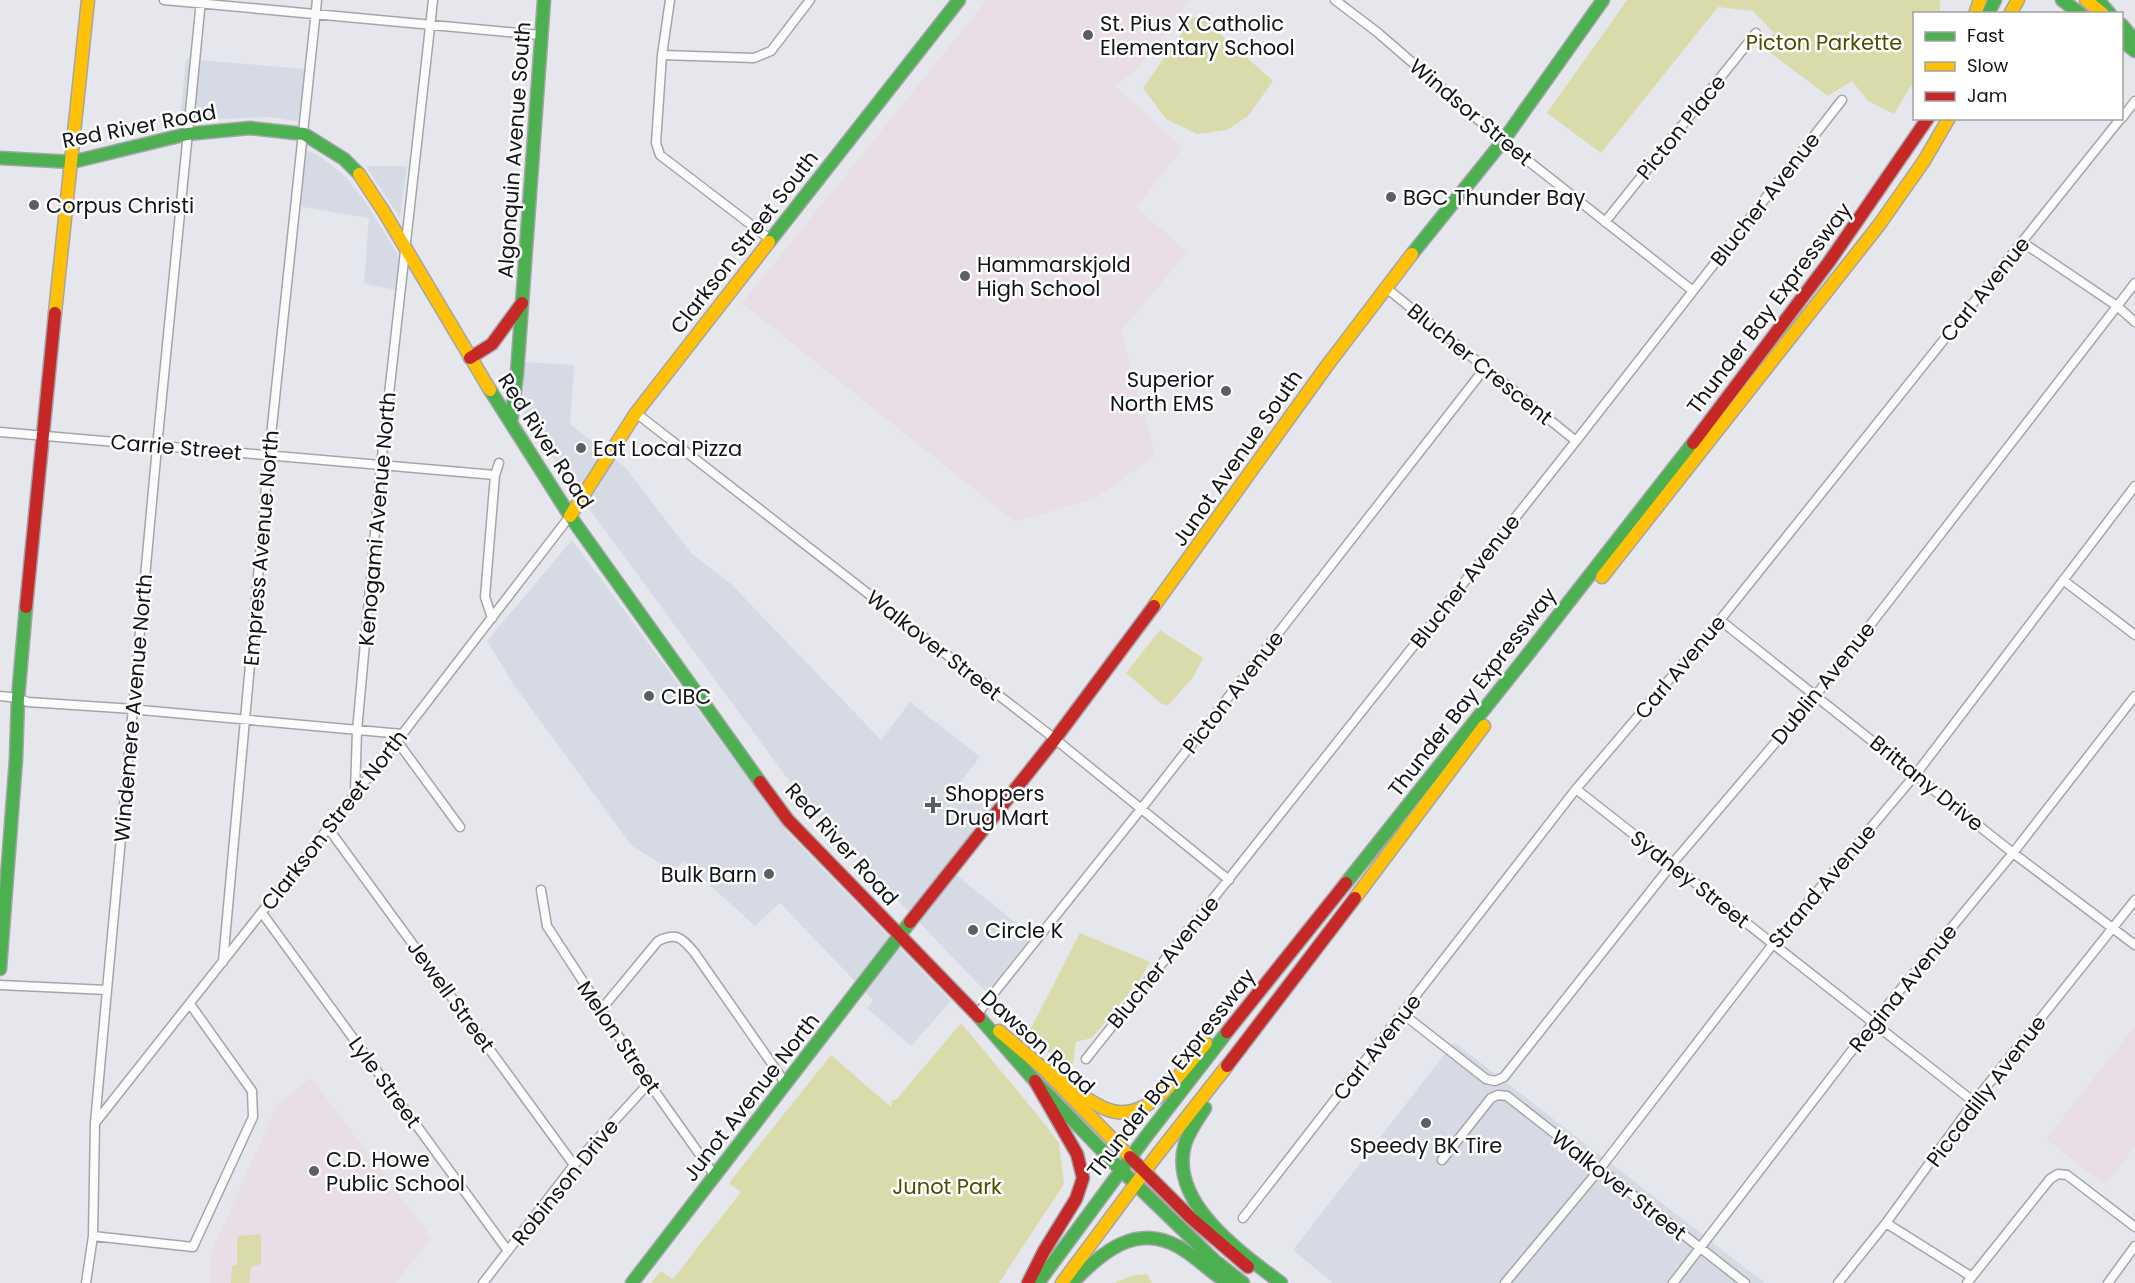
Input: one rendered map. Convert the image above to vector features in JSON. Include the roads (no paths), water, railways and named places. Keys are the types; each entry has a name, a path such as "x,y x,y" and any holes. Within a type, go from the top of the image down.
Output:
{"main road":[{"path":"0,969 16,759 18,698 42,435 88,0"},
{"name":"Algonquin Avenue South","path":"510,423 523,302 544,0"},
{"name":"Clarkson Street South","path":"570,516 636,413 959,0"},
{"name":"Junot Avenue South","path":"900,935 1055,740 1385,287 1503,141 1603,0"},
{"path":"2062,0 2078,12"},
{"path":"2086,0 2101,12"},
{"path":"2098,0 2108,12"},
{"path":"2130,39 2135,51"},
{"name":"Thunder Bay Expressway","path":"1038,1283 1130,1156 1700,434 1858,224 1925,120"},
{"name":"Thunder Bay Expressway","path":"1062,1283 1490,719 1879,225 1924,161 1948,120"},
{"path":"1924,161 1955,120"},
{"name":"Red River Road","path":"0,158 72,162 187,134 250,128 304,134 344,159 362,178 470,358 570,516 694,693 788,820 964,1000"},
{"name":"Algonquin Avenue South","path":"470,358 492,344 523,302"},
{"name":"Junot Avenue North","path":"632,1283 900,935"},
{"path":"1044,1069 1105,1109 1129,1113 1148,1106 1163,1094 1215,1032 1256,995"},
{"name":"Dawson Road","path":"964,1000 1044,1069 1191,1218 1255,1272 1272,1283"},
{"name":"Dawson Road","path":"964,1000 1035,1081 1120,1169 1215,1261 1243,1283"},
{"path":"1267,1015 1188,1134 1183,1152 1183,1169 1186,1187 1202,1212 1247,1258 1281,1283"},
{"path":"1028,1283 1044,1251 1076,1199 1083,1178 1077,1154 1035,1081"},
{"path":"1072,1283 1105,1251 1127,1240 1144,1238 1168,1242 1228,1283"}],"street":[{"path":"164,0 540,35"},
{"name":"Empress Avenue North","path":"223,962 269,455 317,0"},
{"name":"Kenogami Avenue North","path":"355,792 357,730 381,466 432,0"},
{"path":"670,0 662,55 656,143 660,155 771,240"},
{"path":"662,55 754,58 771,51 810,0"},
{"name":"Windsor Street","path":"1335,0 1377,32 1503,141 1693,291"},
{"name":"Windemere Avenue North","path":"86,1283 93,1236 95,1123 106,990 201,2"},
{"name":"Picton Place","path":"1605,222 1756,33"},
{"name":"Blucher Avenue","path":"1086,1059 1576,441 1842,100"},
{"name":"Carl Avenue","path":"2123,116 2135,101"},
{"name":"Carl Avenue","path":"1243,1218 1576,789 1720,620 2119,120"},
{"path":"2022,242 2117,306 2135,322"},
{"name":"Dublin Avenue","path":"1403,1014 1486,1079 1495,1081 1504,1077 1672,864 1816,695 2135,283"},
{"name":"Blucher Crescent","path":"1385,287 1576,441"},
{"name":"Picton Avenue","path":"978,1013 1141,809 1485,368"},
{"name":"Walkover Street","path":"636,413 1229,879"},
{"name":"Carrie Street","path":"0,432 495,475"},
{"path":"492,618 485,597 495,475 499,463"},
{"name":"Strand Avenue","path":"1505,1283 1599,1170 1773,944 1916,774 2135,486"},
{"name":"Clarkson Street North","path":"95,1123 400,737 570,516"},
{"path":"2063,580 2135,635"},
{"name":"Brittany Drive","path":"1720,620 2013,853 2135,945"},
{"path":"0,696 18,698 28,702 357,730 400,737 460,827"},
{"name":"Regina Avenue","path":"1673,1283 1873,1023 2013,853 2135,696"},
{"name":"Sydney Street","path":"1576,789 1974,1102"},
{"name":"Jewell Street","path":"328,828 574,1165"},
{"name":"Melon Street","path":"541,890 547,926 600,1011 715,1176"},
{"name":"Piccadilly Avenue","path":"1838,1283 1886,1223 1974,1102 2135,900"},
{"name":"Lyle Street","path":"262,913 508,1251"},
{"path":"600,1011 658,941 669,936 682,938 786,1084"},
{"path":"0,985 106,990"},
{"path":"93,1236 193,1247 252,1118 252,1091 190,1004"},
{"name":"Robinson Drive","path":"483,1283 574,1165 649,1083"},
{"name":"Walkover Street","path":"1442,1160 1491,1098 1498,1095 1507,1096 1745,1283"},
{"path":"1886,1223 1970,1280 2050,1179 2058,1174 2067,1175 2135,1227"},
{"path":"2108,1283 2135,1246"}],"place":[{"name":"St. Pius X Catholic Elementary School","path":"1088,35"},
{"name":"BGC Thunder Bay","path":"1391,197"},
{"name":"Corpus Christi","path":"34,205"},
{"name":"Hammarskjold High School","path":"965,276"},
{"name":"Superior North EMS","path":"1226,391"},
{"name":"Eat Local Pizza","path":"581,448"},
{"name":"CIBC","path":"649,696"},
{"name":"Shoppers Drug Mart","path":"933,805"},
{"name":"Bulk Barn","path":"769,874"},
{"name":"Circle K","path":"973,930"},
{"name":"Speedy BK Tire","path":"1426,1123"},
{"name":"C.D. Howe Public School","path":"314,1171"}],"park label":[{"name":"Picton Parkette","path":"1824,42"},
{"name":"Junot Park","path":"947,1186"}]}
